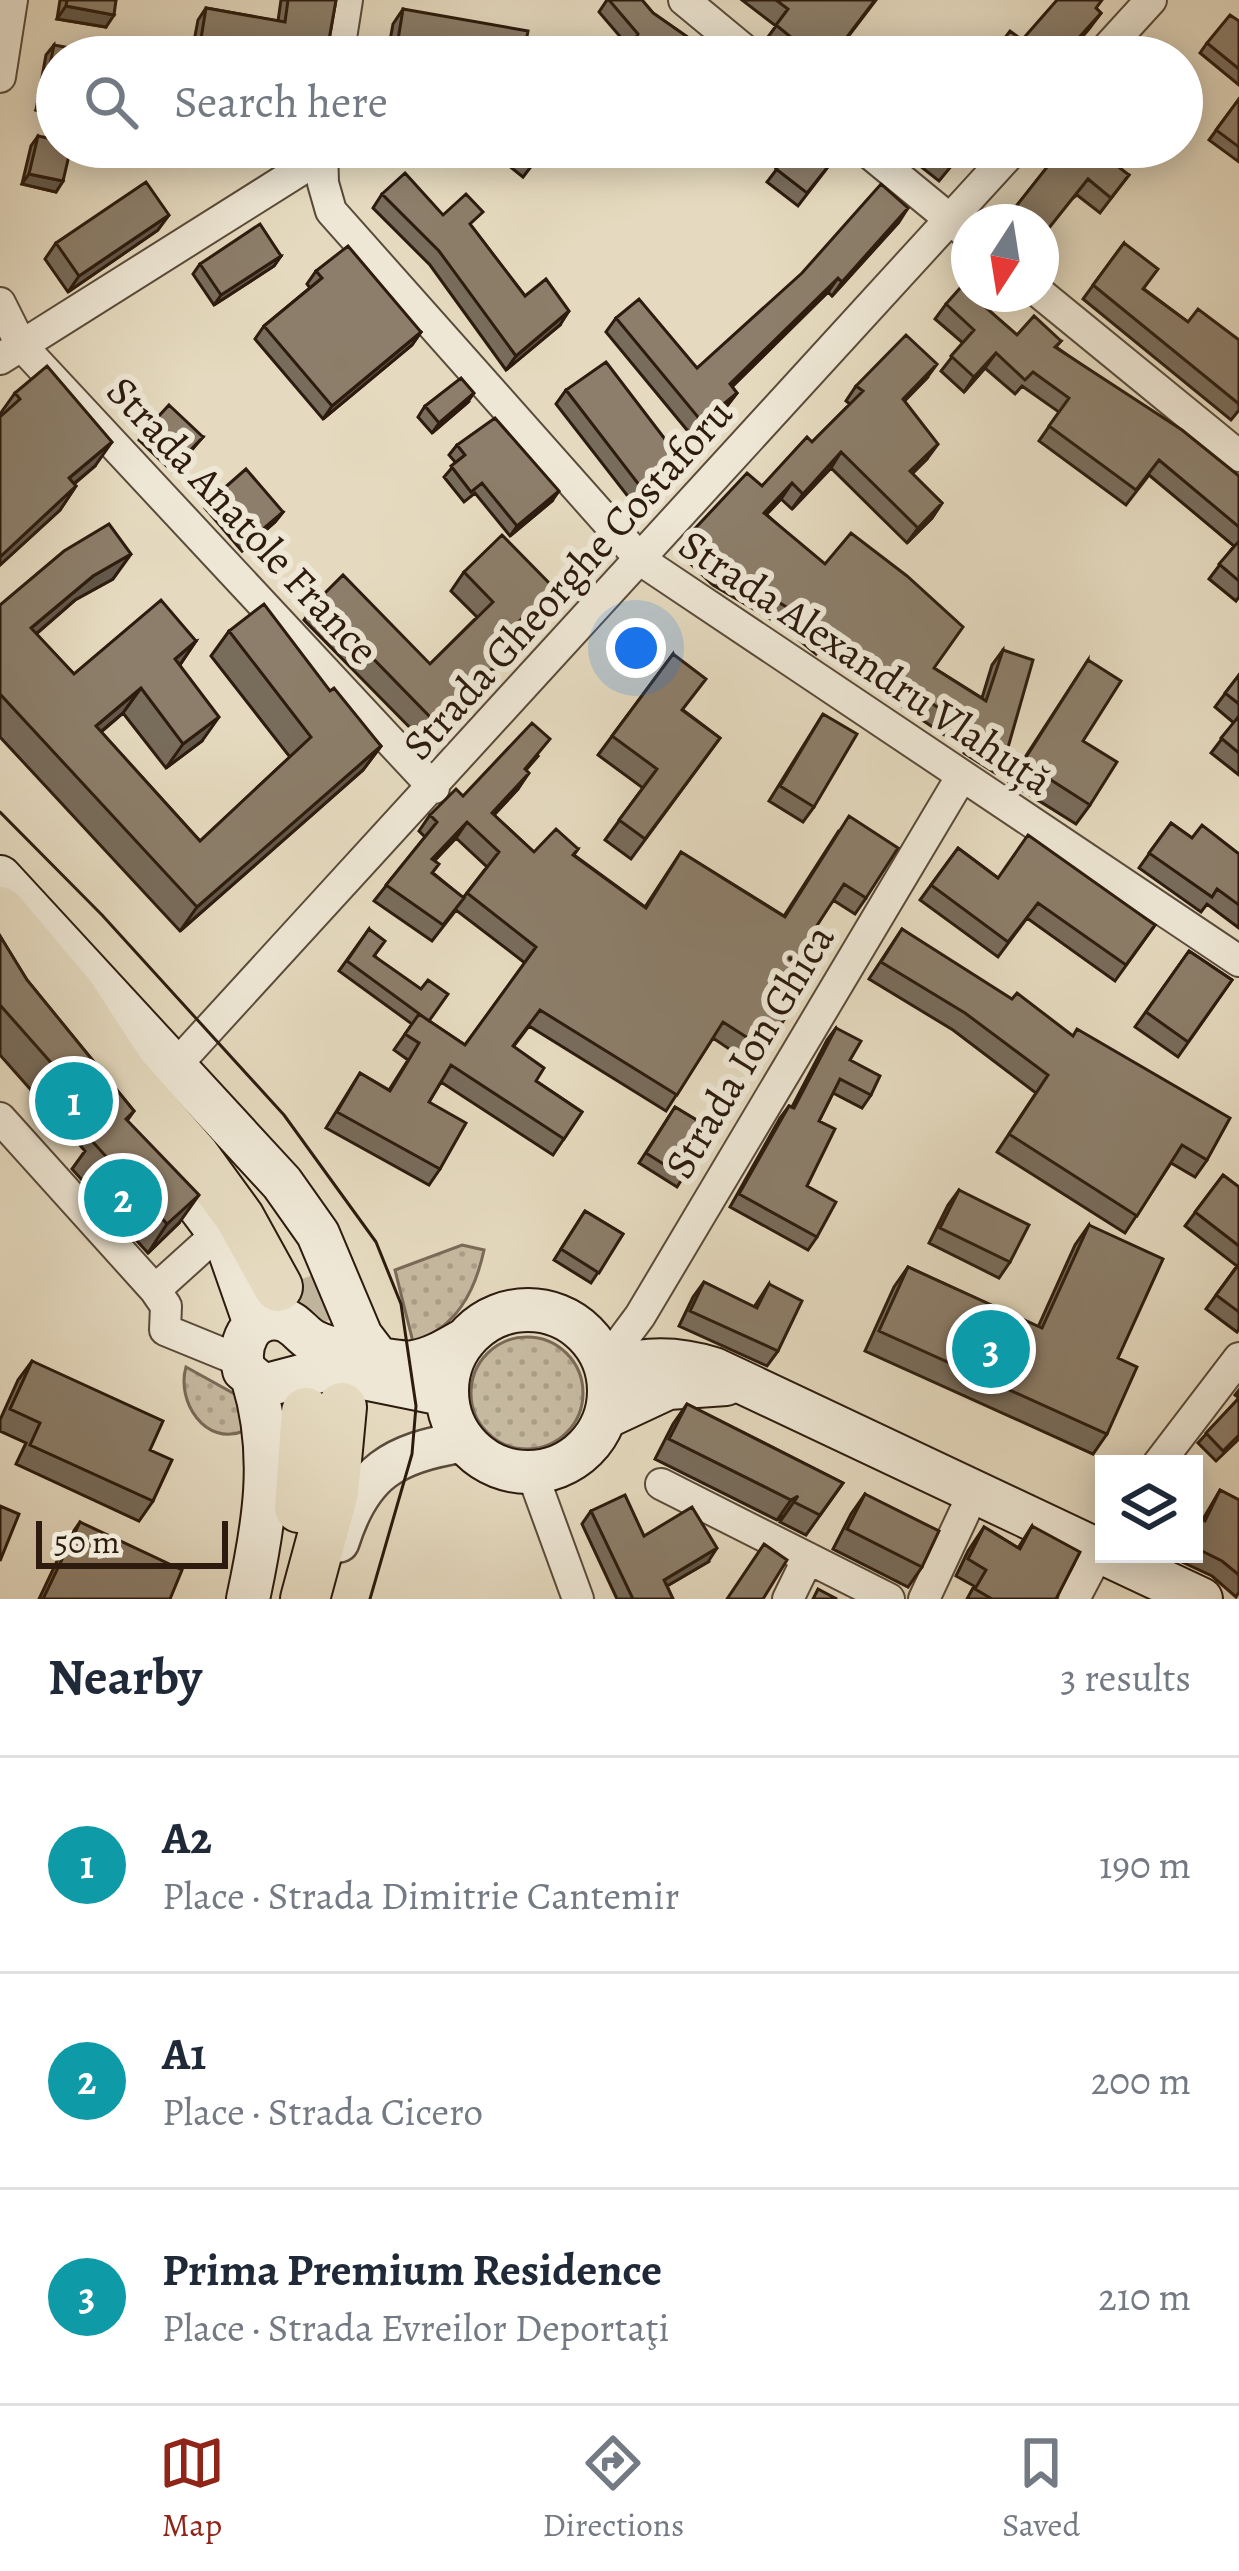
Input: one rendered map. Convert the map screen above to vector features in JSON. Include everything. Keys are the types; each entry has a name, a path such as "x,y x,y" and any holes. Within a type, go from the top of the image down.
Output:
{"main road":[{"path":"0,877 177,1064 302,1210 333,1264 362,1336 377,1357"},
{"path":"0,911 71,995 138,1052 225,1150 264,1327 270,1387 324,1370 447,1395"},
{"path":"0,947 29,995 196,1196 219,1232 264,1327 267,1487 248,1599"},
{"path":"264,1327 282,1318 319,1344 412,1362 466,1339 508,1312 548,1312 583,1330 606,1366 606,1417 592,1442 572,1461 532,1473 494,1466 463,1442 447,1395 451,1371 466,1339"},
{"path":"606,1366 646,1358 674,1359 757,1387 1095,1546"},
{"path":"606,1417 668,1388 695,1383 757,1387"},
{"path":"275,1599 324,1409 334,1492 305,1599"},
{"path":"1129,1563 1201,1599"}],"street":[{"path":"0,77 12,0"},
{"path":"341,36 347,0"},
{"path":"684,0 728,36"},
{"path":"1118,36 1151,0"},
{"path":"11,352 297,168"},
{"name":"Strada Alexandru Vlahuță","path":"324,168 331,211 642,561 1239,962"},
{"path":"887,168 951,220"},
{"name":"Strada Gheorghe Costaforu","path":"975,204 1001,168"},
{"name":"Strada Gheorghe Costaforu","path":"177,1064 951,235"},
{"name":"Strada Anatole France","path":"0,303 11,352 434,788"},
{"path":"1059,309 1239,456"},
{"name":"Strada Ion Ghica","path":"606,1366 961,779"},
{"path":"0,1118 154,1290 178,1334 264,1327"},
{"path":"154,1290 219,1232"},
{"path":"1164,1455 1239,1358"},
{"path":"323,1599 356,1496 370,1480 396,1459 463,1442"},
{"path":"532,1473 578,1599"},
{"path":"661,1484 890,1599"},
{"path":"924,1599 974,1492"},
{"path":"788,1599 808,1558"},
{"path":"1073,1599 1095,1563"}],"shaded area":[{"path":"462,1245 484,1250 469,1294 441,1328 413,1342 395,1270"},
{"path":"527,1337 548,1341 567,1353 579,1372 583,1393 579,1414 567,1433 548,1445 527,1449 506,1445 487,1433 475,1414 471,1393 475,1372 487,1353 506,1341"},
{"path":"186,1367 240,1397 244,1431 217,1433 197,1418 185,1394"}],"building":[{"path":"67,0 116,0 114,15 66,6"},
{"path":"288,0 336,0 330,36 201,36 206,8 285,22"},
{"path":"609,0 642,0 686,36 637,36"},
{"path":"776,0 875,0 848,36 789,36 776,25 788,9"},
{"path":"1057,0 1102,0 1096,8 1101,13 1080,36 1026,36"},
{"path":"403,9 528,31 527,36 399,36"},
{"path":"1230,15 1239,21 1239,69 1207,43"},
{"path":"1239,99 1239,147 1216,130"},
{"path":"36,144 36,168 66,168 63,181 29,174"},
{"path":"777,168 827,168 807,193"},
{"path":"1046,168 1120,168 1129,175 1111,198 1088,179 1059,215 1059,204 1018,204"},
{"path":"405,173 443,215 466,194 483,212 470,224 525,296 546,279 569,311 516,356 439,251 382,194"},
{"path":"146,182 169,215 79,276 56,243"},
{"path":"881,184 908,208 842,282 838,278 730,384 737,393 702,422 616,318 639,299 697,368 802,273"},
{"path":"260,224 281,256 221,295 200,264"},
{"path":"1124,243 1158,269 1143,289 1188,322 1198,309 1239,340 1239,404 1093,285"},
{"path":"348,246 421,332 332,406 264,326 322,278 316,271"},
{"path":"955,312 991,312 1017,335 1034,316 1061,341 1055,347 1182,430 1239,476 1239,527 1159,460 1136,490 1049,426 1069,398 1033,372 1025,380 996,353 974,377 951,356 974,330"},
{"path":"906,335 937,364 903,399 938,444 910,471 942,503 918,528 841,452 803,494 792,483 764,513 825,564 851,533 907,576 963,627 934,668 986,701 1003,650 1033,660 1005,758 974,738 976,733 830,635 827,639 795,612 724,570 688,536 747,473 762,486 807,437 812,442 863,391 856,386"},
{"path":"606,362 684,464 646,494 566,390"},
{"path":"47,366 112,442 69,478 76,486 0,557 0,417 20,399 15,393"},
{"path":"461,378 474,393 439,423 425,406"},
{"path":"169,405 203,437 180,461 146,430"},
{"path":"495,418 559,491 517,526 482,483 471,492 451,466 465,455 457,445"},
{"path":"246,469 283,512 250,540 213,498"},
{"path":"109,524 131,554 93,576 31,628 74,674 161,600 196,641 175,659 219,717 183,744 141,688 96,726 200,841 311,737 229,631 264,604 330,691 334,688 381,746 197,907 0,694 0,605 64,551"},
{"path":"502,535 554,588 489,650 500,661 437,724 317,601 343,575 430,664 493,602 464,572"},
{"path":"1239,541 1239,581 1219,564"},
{"path":"673,654 706,679 682,710 720,738 645,839 619,820 657,769 612,736"},
{"path":"1088,660 1121,681 1083,741 1117,762 1090,805 1023,762"},
{"path":"1239,675 1239,704 1225,693"},
{"path":"823,714 857,734 814,807 780,786"},
{"path":"1239,716 1239,753 1221,738"},
{"path":"532,723 550,739 525,769 529,773 492,813 534,852 556,829 578,849 573,855 646,908 681,852 785,917 849,816 898,848 866,898 844,884 812,933 832,946 765,1049 723,1022 677,1095 540,1010 513,1046 544,1068 536,1081 582,1112 564,1139 451,1065 429,1102 466,1123 440,1169 337,1112 360,1073 390,1091 419,1043 405,1034 419,1014 465,1045 536,947 467,893 499,852 467,822 432,859 439,864 432,873 464,898 443,925 386,885 437,822 430,815 456,789 463,796"},
{"path":"1171,823 1192,838 1202,825 1239,854 1239,905 1217,889 1212,897 1149,853"},
{"path":"1028,835 1155,925 1126,965 1038,903 1008,942 931,885 958,848 998,878"},
{"path":"369,929 385,941 374,956 421,989 428,980 448,994 429,1021 347,961"},
{"path":"902,929 1012,999 1017,993 1073,1036 1077,1029 1230,1118 1207,1160 1182,1145 1137,1216 1009,1134 1048,1075 965,1013 881,962"},
{"path":"0,936 27,980 134,1111 126,1119 199,1195 167,1224 92,1141 108,1127 0,1005"},
{"path":"1189,951 1232,980 1188,1042 1146,1012"},
{"path":"836,1028 861,1041 850,1060 880,1076 871,1095 840,1079 819,1121 835,1129 807,1186 836,1202 817,1237 739,1194 789,1106 794,1108"},
{"path":"675,1107 713,1130 684,1177 646,1153"},
{"path":"1223,1175 1239,1187 1239,1246 1195,1212"},
{"path":"959,1190 1029,1225 1010,1262 940,1228"},
{"path":"585,1211 623,1234 599,1273 561,1249"},
{"path":"1089,1225 1163,1259 1118,1358 1137,1367 1107,1434 879,1331 908,1267 1042,1328"},
{"path":"1239,1264 1239,1312 1216,1295"},
{"path":"704,1282 757,1308 769,1284 802,1301 778,1351 690,1311"},
{"path":"32,1361 163,1421 150,1450 172,1460 153,1501 30,1445 40,1423 10,1409"},
{"path":"1239,1398 1239,1435 1223,1451 1206,1433"},
{"path":"687,1404 843,1483 820,1515 794,1502 798,1496 791,1500 669,1439"},
{"path":"1220,1490 1239,1500 1239,1575 1203,1552 1205,1521"},
{"path":"865,1494 939,1531 922,1567 847,1529"},
{"path":"625,1495 644,1536 692,1507 717,1548 664,1580 673,1599 633,1599 591,1511"},
{"path":"0,1506 19,1514 0,1561"},
{"path":"80,1522 182,1570 170,1599 43,1599"},
{"path":"1032,1526 1080,1552 1056,1599 992,1599 975,1589 986,1570 968,1559 984,1527 1020,1549"},
{"path":"764,1544 787,1560 763,1599 727,1599"},
{"path":"818,1589 837,1599 813,1599"}],"tunnel":[{"path":"310,1276 329,1327 339,1390"}],"tram line":[{"path":"0,812 102,915 284,1115 376,1242 401,1304 416,1406 412,1454 370,1599"}],"place":[{"name":"A2","path":"74,1101"},
{"name":"A1","path":"123,1198"},
{"name":"Prima Premium Residence","path":"991,1349"}]}
